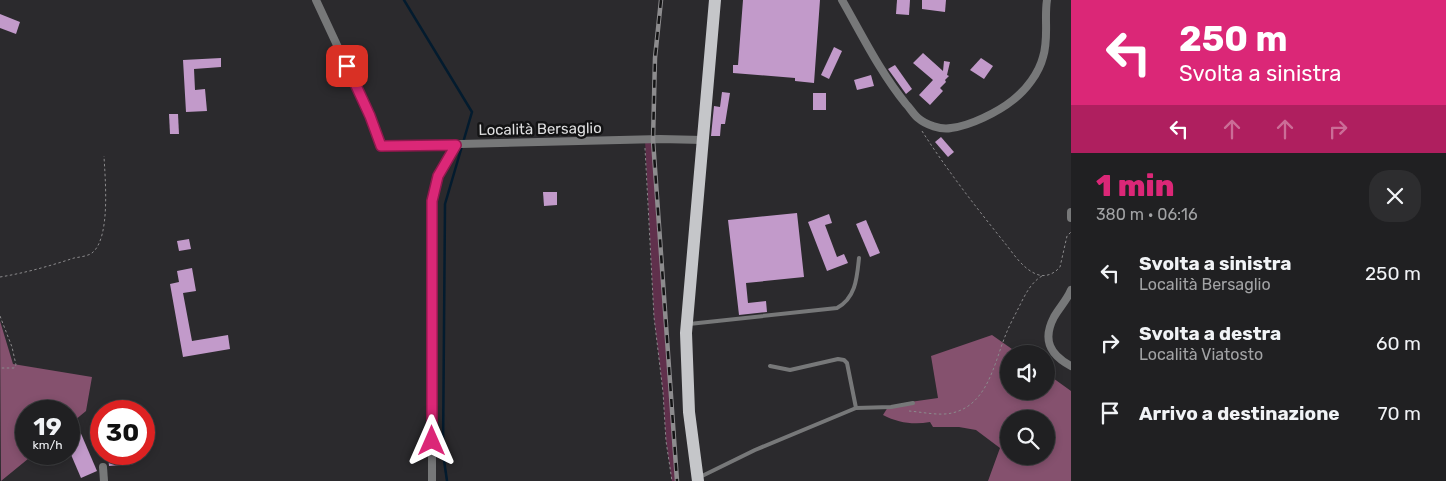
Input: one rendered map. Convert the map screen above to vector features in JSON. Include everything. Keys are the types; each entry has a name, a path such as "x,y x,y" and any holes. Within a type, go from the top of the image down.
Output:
{"main road":[{"path":"698,479 689,412 686,368 687,324 715,0"}],"street":[{"name":"Località Bersaglio","path":"316,0 370,116 381,146 703,140"},
{"path":"842,0 888,82 918,118 936,127 951,128 998,110 1024,90 1036,73 1043,57 1046,41 1046,0"},
{"path":"432,481 432,201 438,176 461,145"},
{"path":"1071,212 1071,218"},
{"path":"1071,290 1068,298 1054,318 1048,335 1049,345 1055,356 1071,366"},
{"path":"103,467 104,481"}],"lane":[{"path":"687,324 837,308 845,304 852,295 857,278 859,258"},
{"path":"770,366 790,370 838,359 844,360 847,363 856,408"},
{"path":"698,479 755,450 856,408 891,407 913,403"}],"path":[{"path":"918,118 920,127 941,161 1014,255 1027,268 1037,274 1052,274 1060,267 1067,236 1071,232"},
{"path":"642,140 654,317 663,392 666,441 672,481"},
{"path":"0,278 43,268 92,253 100,243 105,225 104,156"},
{"path":"907,410 950,414 961,410 975,400 994,371 1006,334 1023,298 1035,280 1043,275"},
{"path":"0,316 12,347 16,365 14,368 0,368"}],"shaded area":[{"path":"645,140 653,140 677,481 672,481 666,441 663,392 654,317"},
{"path":"0,321 13,364 92,377 86,411 80,416 80,400 15,400 15,465 21,465 1,481"},
{"path":"992,335 1006,345 1000,345 1000,400 1055,400 1055,379 1071,391 1071,481 988,481 1000,448 976,430 959,427 933,427 930,422 906,423 883,415 888,407 938,398 931,356"}],"building":[{"path":"743,0 820,0 814,83 795,81 795,78 733,73 733,65 738,65"},
{"path":"897,0 910,0 909,15 896,14"},
{"path":"922,0 946,0 945,12 922,9"},
{"path":"0,14 20,22 16,34 0,28"},
{"path":"834,47 842,51 829,79 821,75"},
{"path":"923,53 943,71 944,61 950,62 947,75 949,76 940,88 943,91 930,105 919,95 933,80 913,63"},
{"path":"221,58 221,67 194,69 195,90 205,89 207,111 186,112 183,60"},
{"path":"981,58 993,66 984,79 970,70"},
{"path":"895,65 912,89 906,94 888,69"},
{"path":"871,75 874,86 857,90 854,80"},
{"path":"722,92 730,93 725,124 721,124 720,136 711,136 714,106 720,107"},
{"path":"813,93 826,93 826,110 813,110"},
{"path":"169,114 178,114 179,134 170,134"},
{"path":"941,137 954,152 948,157 935,142"},
{"path":"543,192 557,192 557,205 544,206"},
{"path":"797,213 804,277 746,283 748,303 766,301 767,312 739,315 728,220"},
{"path":"829,214 832,223 825,225 837,257 844,254 848,263 827,271 808,222"},
{"path":"866,220 880,253 870,257 856,224"},
{"path":"189,239 191,249 179,251 177,241"},
{"path":"192,268 196,291 183,293 192,341 228,335 230,349 183,357 170,284 179,282 177,271"},
{"path":"80,431 90,455 90,465 94,465 97,471 81,478 75,465 80,465"}],"waterway":[{"path":"404,0 472,112 445,204 443,453 447,481"}],"railway":[{"path":"661,0 655,58 653,140 677,481"}],"route":[{"path":"347,66 370,116 381,146 456,145 438,176 432,201 432,441"}]}
